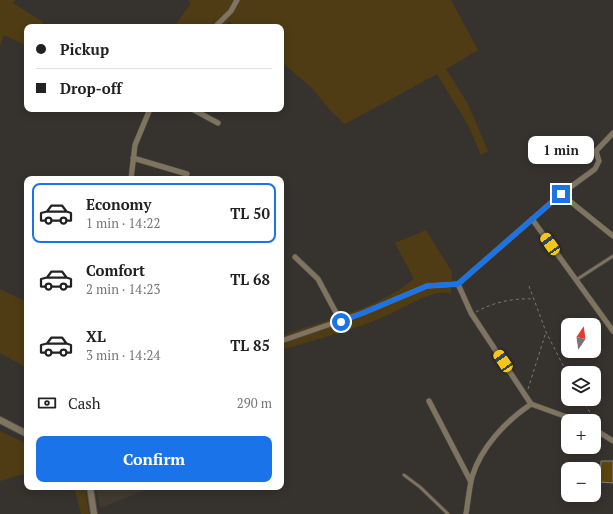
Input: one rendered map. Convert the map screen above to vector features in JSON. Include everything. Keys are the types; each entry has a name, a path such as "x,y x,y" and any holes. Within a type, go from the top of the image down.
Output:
{"street":[{"path":"218,24 231,10 237,0"},
{"path":"131,176 133,158 138,136 149,112"},
{"path":"198,112 218,123"},
{"path":"284,340 341,322 427,286 458,284 561,194 595,170 599,161 596,151 613,133"},
{"path":"133,158 187,174"},
{"path":"561,194 613,236"},
{"path":"532,219 613,331"},
{"path":"295,257 318,279 341,322"},
{"path":"458,284 472,315 532,404 561,415"},
{"path":"429,401 471,482"},
{"path":"466,514 471,482 480,460 495,437 514,416 532,404"},
{"path":"0,420 24,432"},
{"path":"602,433 613,441"},
{"path":"90,490 94,514"}],"lane":[{"path":"576,281 613,256"},
{"path":"404,475 420,487 448,514"}],"path":[{"path":"529,286 546,332 563,366"},
{"path":"472,315 500,302 516,299 533,299"},
{"path":"526,396 546,332"},
{"path":"586,406 602,433"}],"shaded area":[{"path":"0,0 15,0 13,3 43,22 42,24 24,24 24,45 4,35 0,45"},
{"path":"188,0 451,0 478,50 446,69 468,104 488,151 481,155 468,125 437,74 345,124 331,111 311,87 284,64 284,24 232,24 229,21 226,24 176,24 191,3"},
{"path":"426,230 452,272 451,294 438,293 430,295 366,324 284,349 284,335 367,306 399,290 414,279 395,243"},
{"path":"0,289 24,301 24,366 0,353"},
{"path":"0,431 24,443 24,474 0,481"},
{"path":"75,490 85,490 89,514 81,514"},
{"path":"97,490 145,490 100,508"}],"building":[{"path":"613,461 613,483 601,482 601,462"}],"route":[{"path":"341,322 427,286 458,284 561,194"}]}
